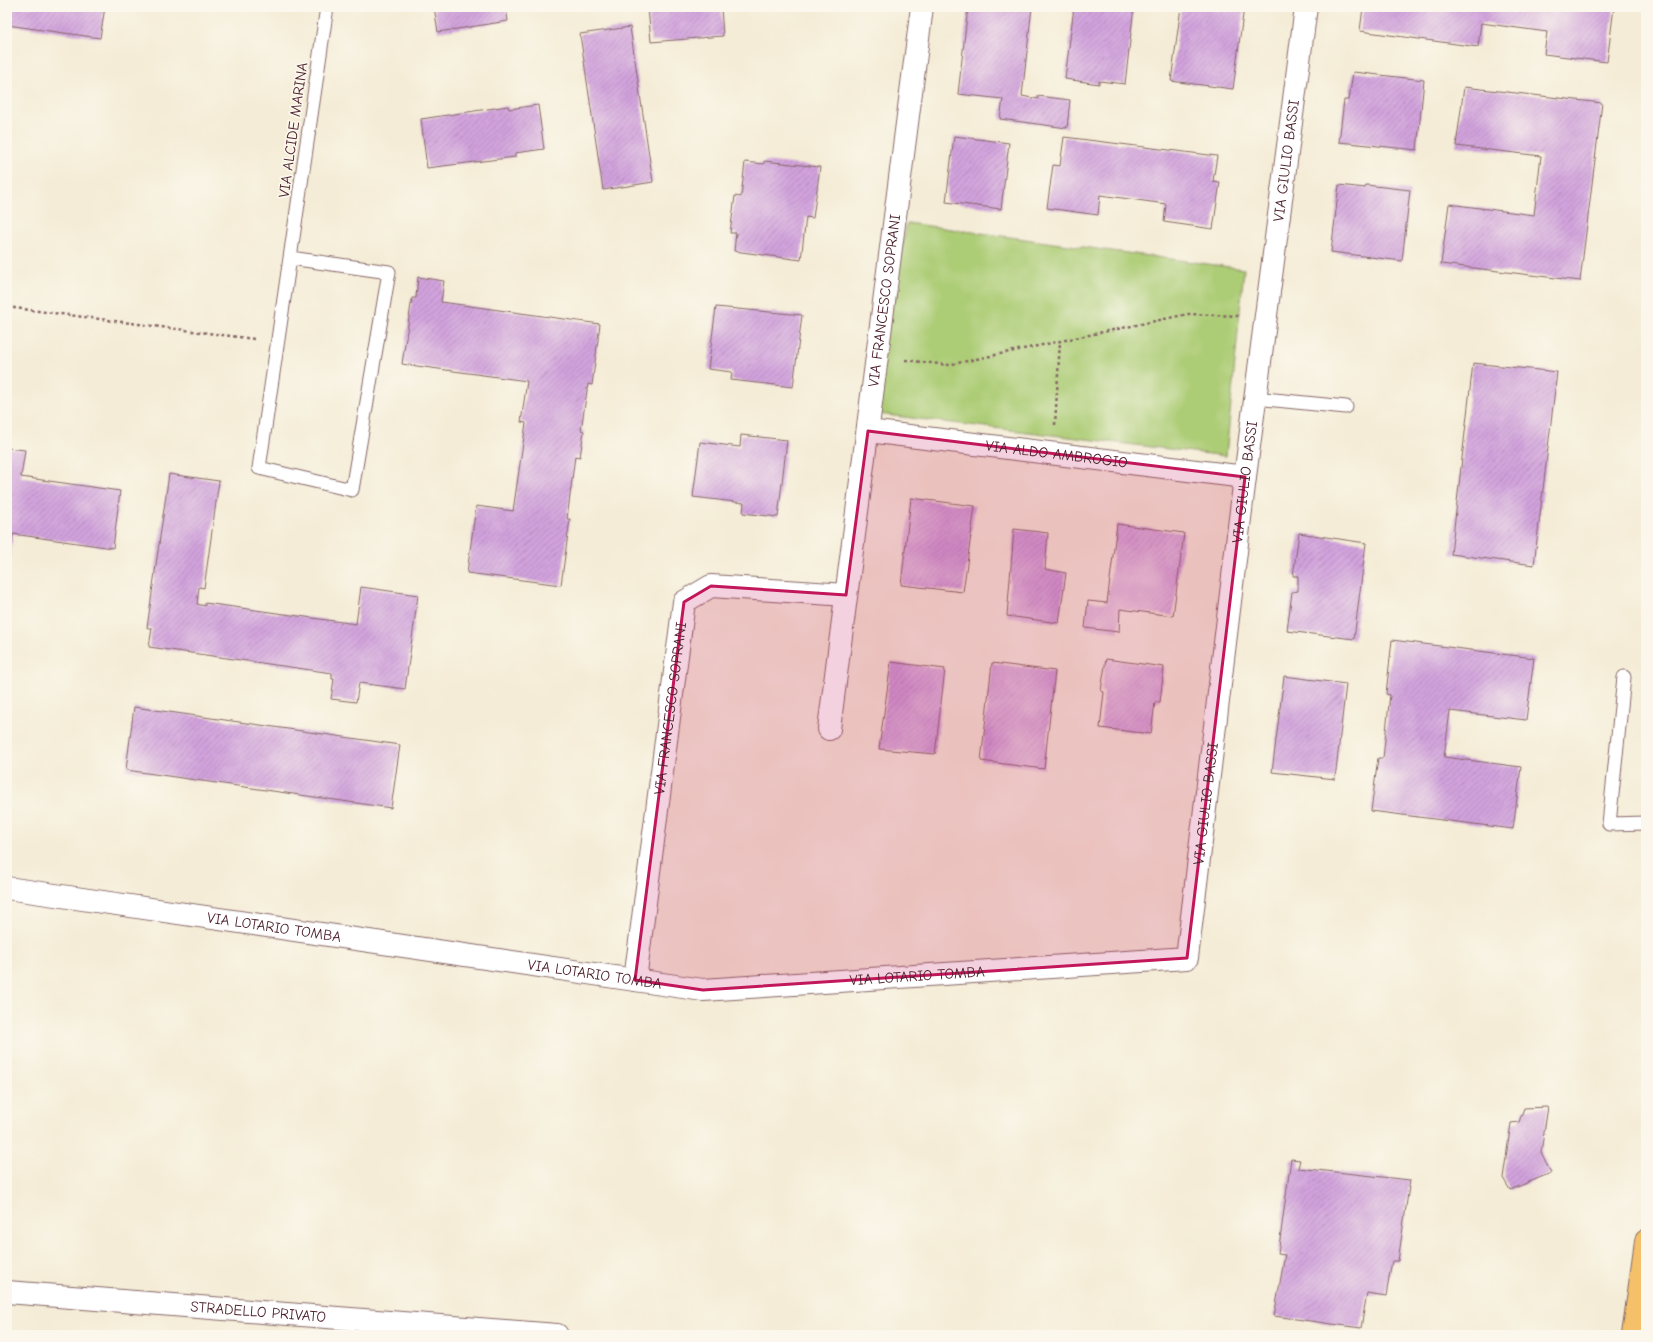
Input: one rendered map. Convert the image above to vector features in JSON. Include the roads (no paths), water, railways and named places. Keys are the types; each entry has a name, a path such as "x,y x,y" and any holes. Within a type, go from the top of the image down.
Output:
{"main road":[{"path":"1633,1335 1646,1242"}],"street":[{"name":"VIA FRANCESCO SOPRANI","path":"829,729 922,7"},
{"name":"VIA GIULIO BASSI","path":"1187,958 1245,477 1306,7"},
{"name":"VIA ALDO AMBROGIO","path":"868,432 1245,477"},
{"name":"VIA FRANCESCO SOPRANI","path":"635,980 684,602 711,586 846,595"},
{"name":"VIA LOTARIO TOMBA","path":"7,888 703,990 1187,958"},
{"name":"STRADELLO PRIVATO","path":"7,1292 557,1335"}],"lane":[{"name":"VIA ALCIDE MARINA","path":"290,258 389,272 352,490 259,468 327,7"},
{"path":"1255,398 1346,408"},
{"path":"1624,677 1609,824 1646,823"}]}
